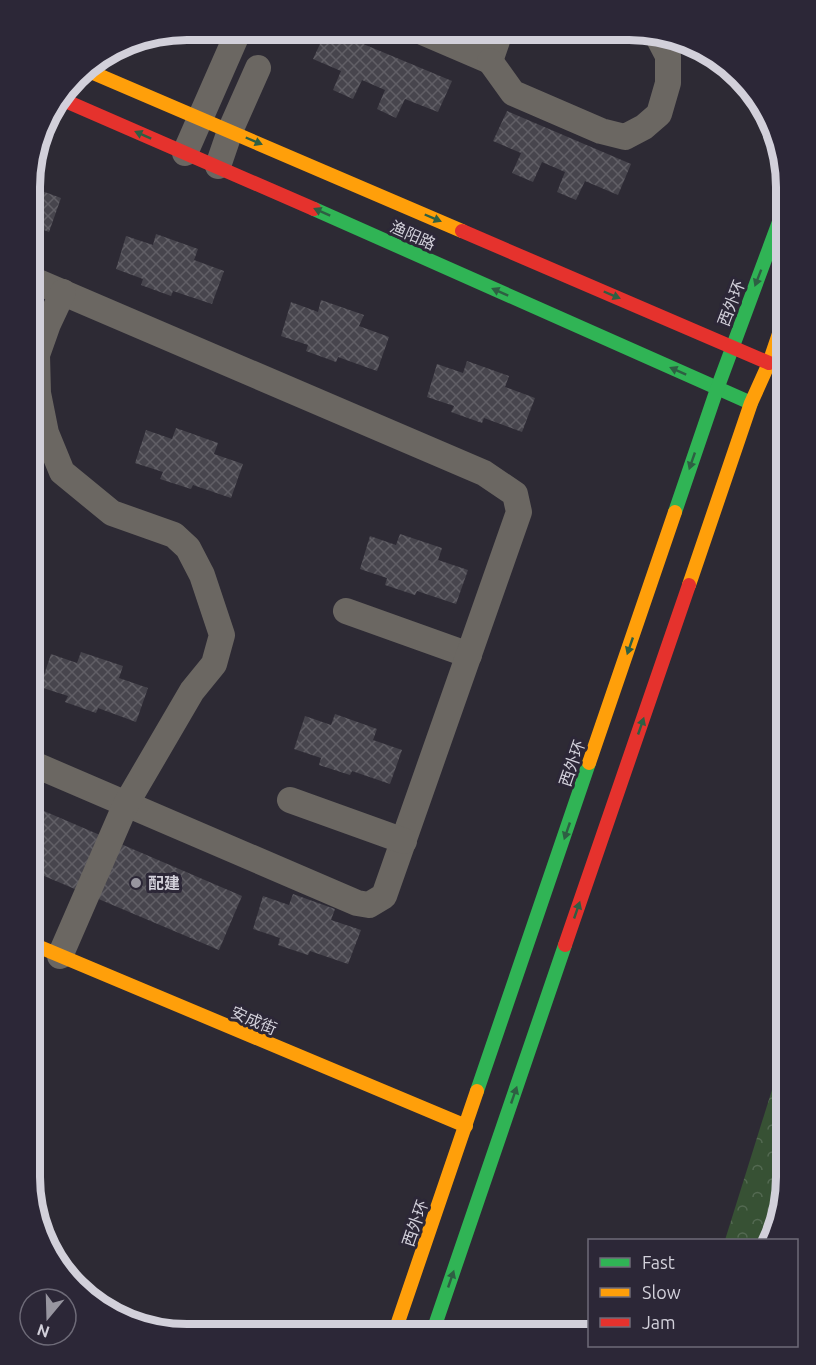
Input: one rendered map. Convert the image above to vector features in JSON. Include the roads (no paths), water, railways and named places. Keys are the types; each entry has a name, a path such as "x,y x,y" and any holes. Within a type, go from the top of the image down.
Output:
{"main road":[{"name":"渔阳路","path":"95,74 769,363"},
{"name":"渔阳路","path":"68,102 218,166 751,403"},
{"name":"西外环","path":"397,1324 717,389 776,230"},
{"path":"435,1324 751,403 776,343"},
{"name":"安成街","path":"40,947 466,1126"}],"street":[{"path":"185,153 202,119 234,40"},
{"path":"439,40 490,61 513,93 601,131 625,136 644,127 659,114 668,83 668,56 662,45"},
{"path":"490,61 497,40"},
{"path":"218,166 230,131 258,68"},
{"path":"40,283 484,473 515,494 519,512 384,896 369,904 357,903 40,767"},
{"path":"40,347 63,292"},
{"path":"40,429 62,472 78,487 112,513 174,535 188,548 202,575 222,634 214,664 192,691 126,804 60,956"},
{"path":"346,611 469,655"},
{"path":"290,800 404,841"}],"place":[{"name":"配建","path":"136,883"}]}
